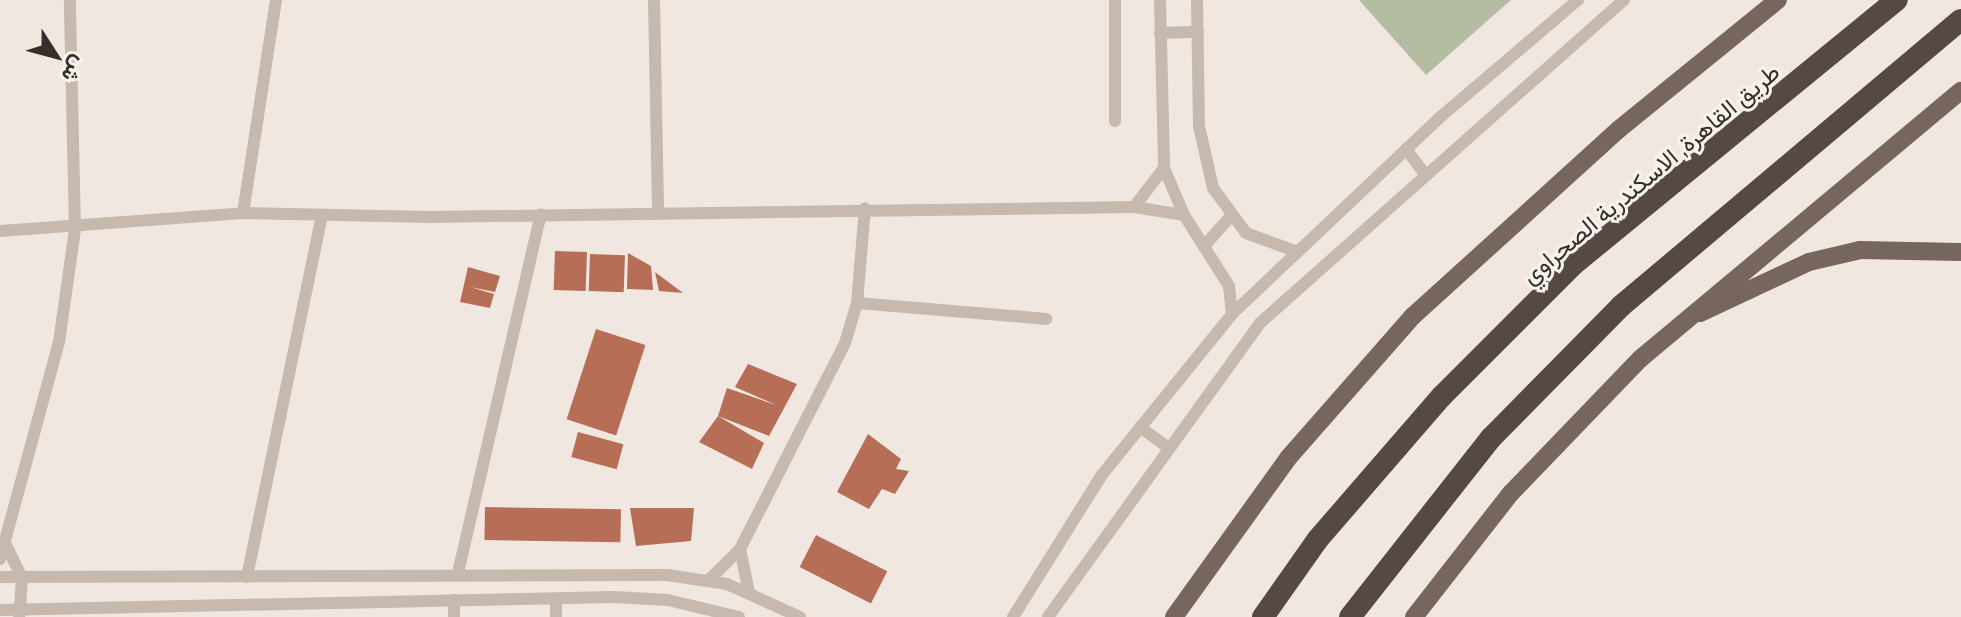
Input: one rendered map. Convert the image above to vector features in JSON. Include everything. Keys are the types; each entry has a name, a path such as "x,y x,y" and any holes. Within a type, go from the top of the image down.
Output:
{"highway":[{"name":"طريق القاهرة, الاسكندرية الصحراوي","path":"1263,617 1318,539 1442,396 1574,264 1897,0"},
{"path":"1350,617 1491,438 1621,306 1961,20"}],"main road":[{"path":"1174,617 1289,457 1413,316 1618,130 1778,0"},
{"path":"1414,617 1553,446 1680,322 1961,91"},
{"path":"1680,322 1809,262 1860,250 1961,252"}],"street":[{"path":"0,559 59,342 75,229 70,0"},
{"path":"243,213 276,0"},
{"path":"654,0 658,212"},
{"path":"1115,0 1115,121"},
{"path":"1160,0 1164,168 1184,215 1229,286 1232,314"},
{"path":"1197,0 1203,156 1230,217 1266,244 1295,251"},
{"path":"1013,617 1054,545 1140,427 1232,314 1406,149 1578,0"},
{"path":"1048,617 1166,446 1260,323 1424,173 1624,0"},
{"path":"1160,33 1198,32"},
{"path":"1406,149 1424,173"},
{"path":"1134,207 1164,168"},
{"path":"0,231 75,229 243,213 541,214 1134,207 1184,215"},
{"path":"708,581 740,549 837,361 857,303 865,208"},
{"path":"458,573 541,214"},
{"path":"247,577 322,215"},
{"path":"1204,246 1230,217"},
{"path":"857,303 1046,319"},
{"path":"1140,427 1166,446"},
{"path":"5,543 22,578 21,613"},
{"path":"740,549 749,592"},
{"path":"0,577 354,577 585,572 708,581 749,592 800,617"},
{"path":"350,601 354,577"},
{"path":"556,599 556,617"},
{"path":"1,617 0,610 21,613 236,611 350,601 556,599 668,600 739,617"},
{"path":"454,600 454,617"}],"green space":[{"path":"1359,0 1511,0 1426,75"}],"building":[{"path":"555,251 587,252 586,291 554,290"},
{"path":"628,253 651,266 653,290 627,289"},
{"path":"590,254 625,255 624,292 589,291"},
{"path":"468,267 500,276 495,292 470,287 494,294 490,308 460,302"},
{"path":"655,272 683,293 659,291"},
{"path":"596,329 645,345 616,435 567,419"},
{"path":"748,364 797,384 769,436 718,416 727,388 776,405 735,387"},
{"path":"718,416 764,443 752,469 699,442"},
{"path":"578,432 623,444 617,469 571,457"},
{"path":"868,434 901,459 896,469 909,471 895,494 882,489 869,509 837,492"},
{"path":"485,507 621,509 620,542 484,540"},
{"path":"630,508 694,508 691,541 636,546"},
{"path":"816,535 887,571 871,603 800,567"}]}
